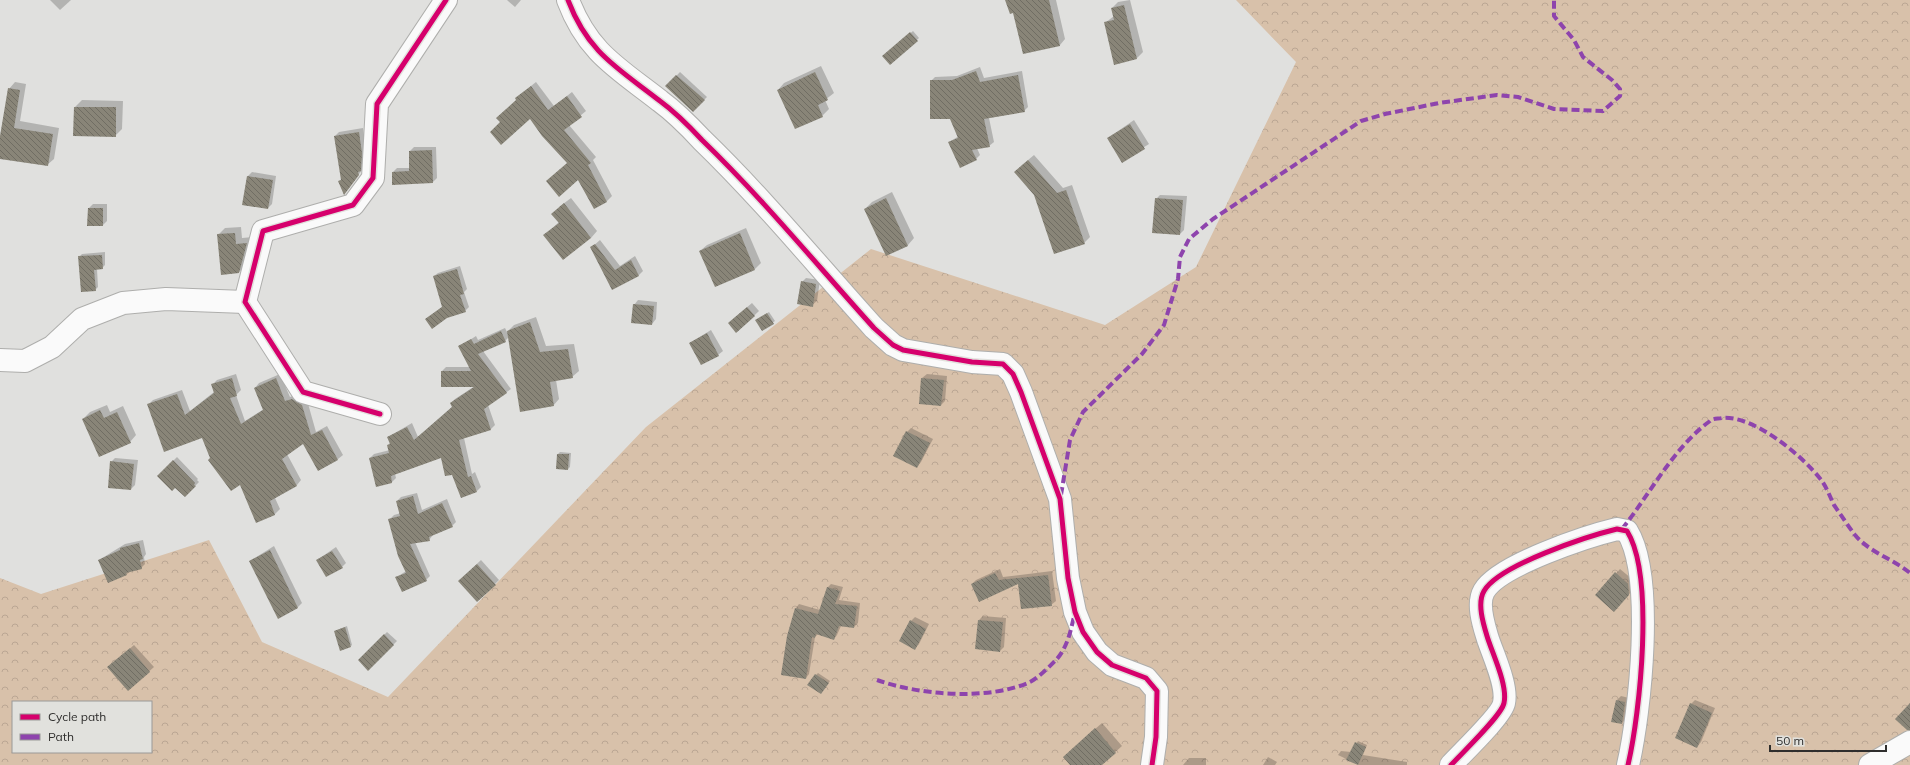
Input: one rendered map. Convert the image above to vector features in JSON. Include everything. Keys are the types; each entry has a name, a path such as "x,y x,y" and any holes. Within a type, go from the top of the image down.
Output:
{"street":[{"path":"380,414 303,392 245,302 263,231 353,205 373,178 377,104 446,0"},
{"path":"568,0 576,22 596,50 662,102 702,139 752,191 874,328 893,345 903,350 965,361 1003,364 1013,374 1060,499 1068,578 1075,612 1083,632 1097,652 1112,665 1146,678 1157,691 1156,737 1152,765"},
{"path":"0,360 25,361 52,347 82,319 123,303 166,299 245,302"},
{"path":"1452,765 1496,718 1504,703 1505,690 1483,624 1482,598 1488,584 1497,577 1537,556 1618,529 1627,531 1637,554 1644,616 1634,741 1628,765"},
{"path":"1870,765 1910,742"}],"green space":[{"path":"1236,0 1910,0 1910,765 0,765 0,578 41,594 209,540 262,642 388,697 646,427 871,249 1105,325 1196,267 1296,62"}],"building":[{"path":"1005,0 1049,0 1060,46 1023,54 1013,13 1010,14"},
{"path":"1124,5 1137,59 1114,65 1104,22 1114,20 1111,8"},
{"path":"910,32 918,41 890,65 882,56"},
{"path":"976,71 980,82 1018,75 1025,112 984,119 990,147 972,150 977,160 960,168 948,142 958,138 950,119 930,119 930,80 952,80"},
{"path":"815,72 828,100 818,105 823,117 795,129 777,90"},
{"path":"676,75 705,100 693,112 665,86"},
{"path":"531,86 548,110 567,96 582,117 564,130 591,163 588,165 607,202 594,209 578,180 559,197 546,181 567,163 542,136 530,119 501,145 490,132 500,122 496,118 516,100 515,98"},
{"path":"8,88 20,90 14,128 53,134 48,166 0,159 0,136"},
{"path":"74,107 116,107 116,137 73,136"},
{"path":"1130,124 1145,149 1122,163 1107,138"},
{"path":"359,132 362,153 361,171 358,172 359,175 344,195 338,181 341,180 334,136"},
{"path":"432,150 433,183 392,185 392,172 409,171 409,151"},
{"path":"1028,160 1057,193 1066,190 1085,244 1054,254 1034,195 1014,172"},
{"path":"247,176 273,180 268,209 242,205"},
{"path":"886,198 908,246 886,256 864,209"},
{"path":"1155,198 1183,200 1180,235 1152,233"},
{"path":"564,203 591,238 563,260 543,235 559,223 551,214"},
{"path":"88,208 103,208 103,226 87,226"},
{"path":"235,233 236,244 247,243 239,273 221,275 217,234"},
{"path":"740,233 755,270 715,287 699,251"},
{"path":"595,244 615,270 631,260 639,276 612,290 590,247"},
{"path":"102,255 103,269 94,270 96,291 81,292 78,256"},
{"path":"457,269 464,294 460,295 466,312 447,318 432,329 425,319 442,307 433,276"},
{"path":"801,281 816,284 813,307 797,304"},
{"path":"633,304 654,306 652,325 631,323"},
{"path":"747,307 755,316 736,333 728,323"},
{"path":"767,313 774,324 762,331 755,320"},
{"path":"530,322 540,352 568,349 573,378 550,382 554,406 520,412 507,331"},
{"path":"501,331 506,342 478,354 507,393 484,409 491,430 459,440 468,477 471,476 477,492 461,498 452,475 445,476 441,458 391,476 392,483 376,487 369,458 389,453 387,445 390,444 387,437 407,427 414,440 452,407 450,403 474,387 441,387 441,371 471,371 458,346 471,339 474,344"},
{"path":"707,333 719,356 701,365 689,343"},
{"path":"232,378 237,396 230,398 241,424 263,410 254,388 276,378 285,401 292,399 302,405 311,435 322,430 338,460 318,471 303,444 282,459 297,486 270,501 275,515 256,523 240,485 231,491 208,460 210,458 202,438 164,452 147,404 177,394 185,415 214,393 211,384"},
{"path":"921,378 944,380 941,406 919,404"},
{"path":"100,410 104,418 117,412 131,443 99,457 82,419"},
{"path":"906,431 930,443 917,468 893,456"},
{"path":"557,454 569,454 568,470 556,469"},
{"path":"173,460 195,483 194,485 196,486 185,497 175,488 172,491 157,476"},
{"path":"110,461 134,464 131,490 108,488"},
{"path":"413,496 418,514 442,503 453,527 429,537 430,541 410,544 427,581 402,592 395,577 406,573 398,556 388,519 400,516 396,501"},
{"path":"139,543 143,559 140,560 142,569 126,573 127,575 108,583 98,560 120,550 120,548"},
{"path":"270,550 298,608 278,619 249,561"},
{"path":"332,551 343,568 326,577 316,560"},
{"path":"477,564 496,585 477,602 458,581"},
{"path":"1615,572 1628,584 1629,595 1614,612 1595,595"},
{"path":"995,573 999,580 1048,575 1052,606 1021,609 1018,584 979,602 971,584"},
{"path":"827,587 840,591 835,604 857,606 854,628 839,626 834,640 816,634 815,638 812,637 806,679 781,675 787,636 795,608 818,614"},
{"path":"910,620 926,629 915,650 899,641"},
{"path":"978,620 1003,622 1000,652 975,649"},
{"path":"345,627 351,647 340,651 334,631"},
{"path":"384,634 394,645 368,671 358,660"},
{"path":"130,648 150,672 128,691 107,667"},
{"path":"815,674 829,683 821,694 807,685"},
{"path":"1616,700 1625,702 1622,724 1611,722"},
{"path":"1690,703 1712,713 1697,748 1675,738"},
{"path":"1910,703 1910,730 1907,730 1895,719"},
{"path":"1095,728 1116,753 1102,765 1070,765 1063,757"},
{"path":"1355,742 1366,747 1358,765 1346,760"}],"marked path":[{"path":"1061,495 1070,440 1083,412 1142,354 1164,325 1178,279 1180,257 1189,239 1213,219 1361,121 1385,114 1439,103 1497,95 1518,97 1554,109 1603,111 1620,96 1620,89 1612,80 1583,57 1574,40 1554,16 1554,0"},
{"path":"1622,529 1674,457 1697,432 1713,419 1735,419 1763,430 1803,460 1822,481 1834,505 1855,535 1874,551 1910,573"},
{"path":"877,680 913,689 954,694 994,692 1013,688 1030,682 1056,660 1066,644 1075,612"}],"cycle path":[{"path":"380,414 303,392 245,302 263,231 353,205 373,178 377,104 446,0"},
{"path":"568,0 585,34 595,47 618,69 666,105 687,124 725,162 874,328 893,345 903,350 972,362 1003,364 1013,374 1060,499 1068,578 1075,612 1083,632 1097,652 1112,665 1146,678 1157,691 1156,737 1152,765"},
{"path":"1451,765 1489,725 1502,709 1504,703 1505,696 1502,678 1482,619 1481,601 1484,591 1493,581 1507,571 1525,562 1566,545 1617,529 1627,531 1636,552 1641,579 1643,611 1637,713 1628,765"}]}
